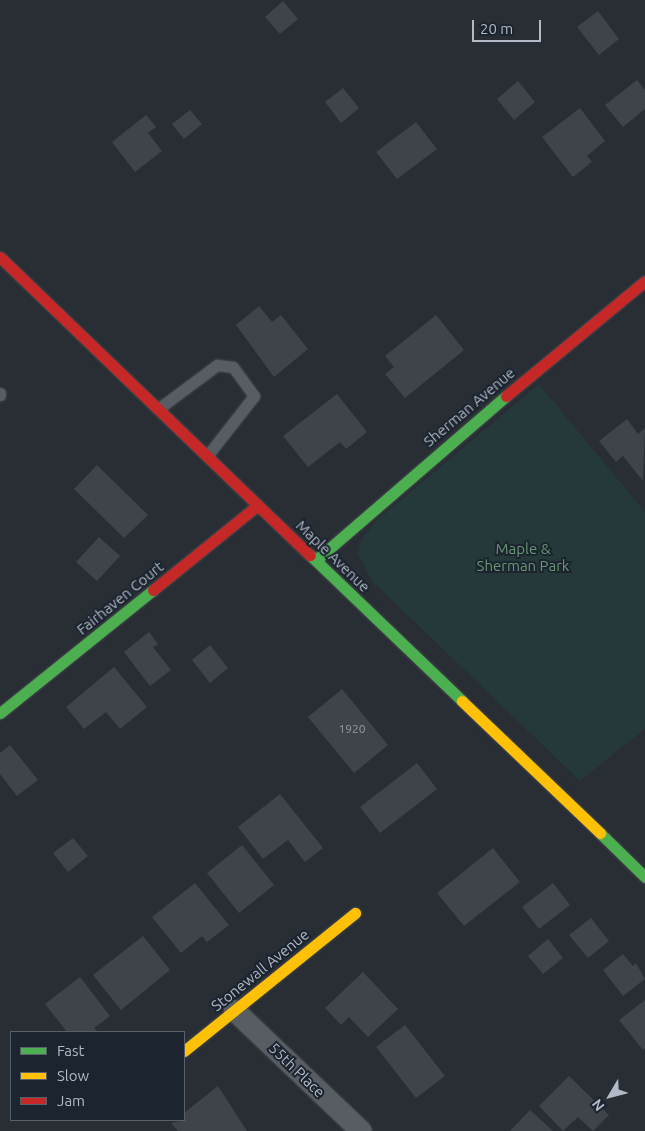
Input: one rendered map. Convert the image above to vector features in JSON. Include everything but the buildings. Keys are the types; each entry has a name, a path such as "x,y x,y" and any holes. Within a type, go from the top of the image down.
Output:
{"street":[{"name":"Maple Avenue","path":"0,257 645,877"},
{"name":"Sherman Avenue","path":"316,560 348,527 645,281"},
{"name":"Fairhaven Court","path":"0,713 258,505"},
{"name":"Stonewall Avenue","path":"185,1049 355,913"},
{"name":"55th Place","path":"234,1010 361,1131"}],"lane":[{"path":"158,409 217,365 233,367 254,396 207,456"}],"green space":[{"name":"Maple & Sherman Park","path":"539,384 645,512 645,729 580,781 372,581 358,554 362,538 377,520"}],"traffic: fast":[{"path":"316,560 506,396"},
{"path":"310,555 462,701"},
{"path":"0,713 153,590"},
{"path":"600,833 645,877"}],"traffic: slow":[{"path":"462,701 600,833"},
{"path":"185,1050 355,913"}],"traffic: jam":[{"path":"0,257 310,555"},
{"path":"506,396 645,281"},
{"path":"153,590 258,505"}]}
